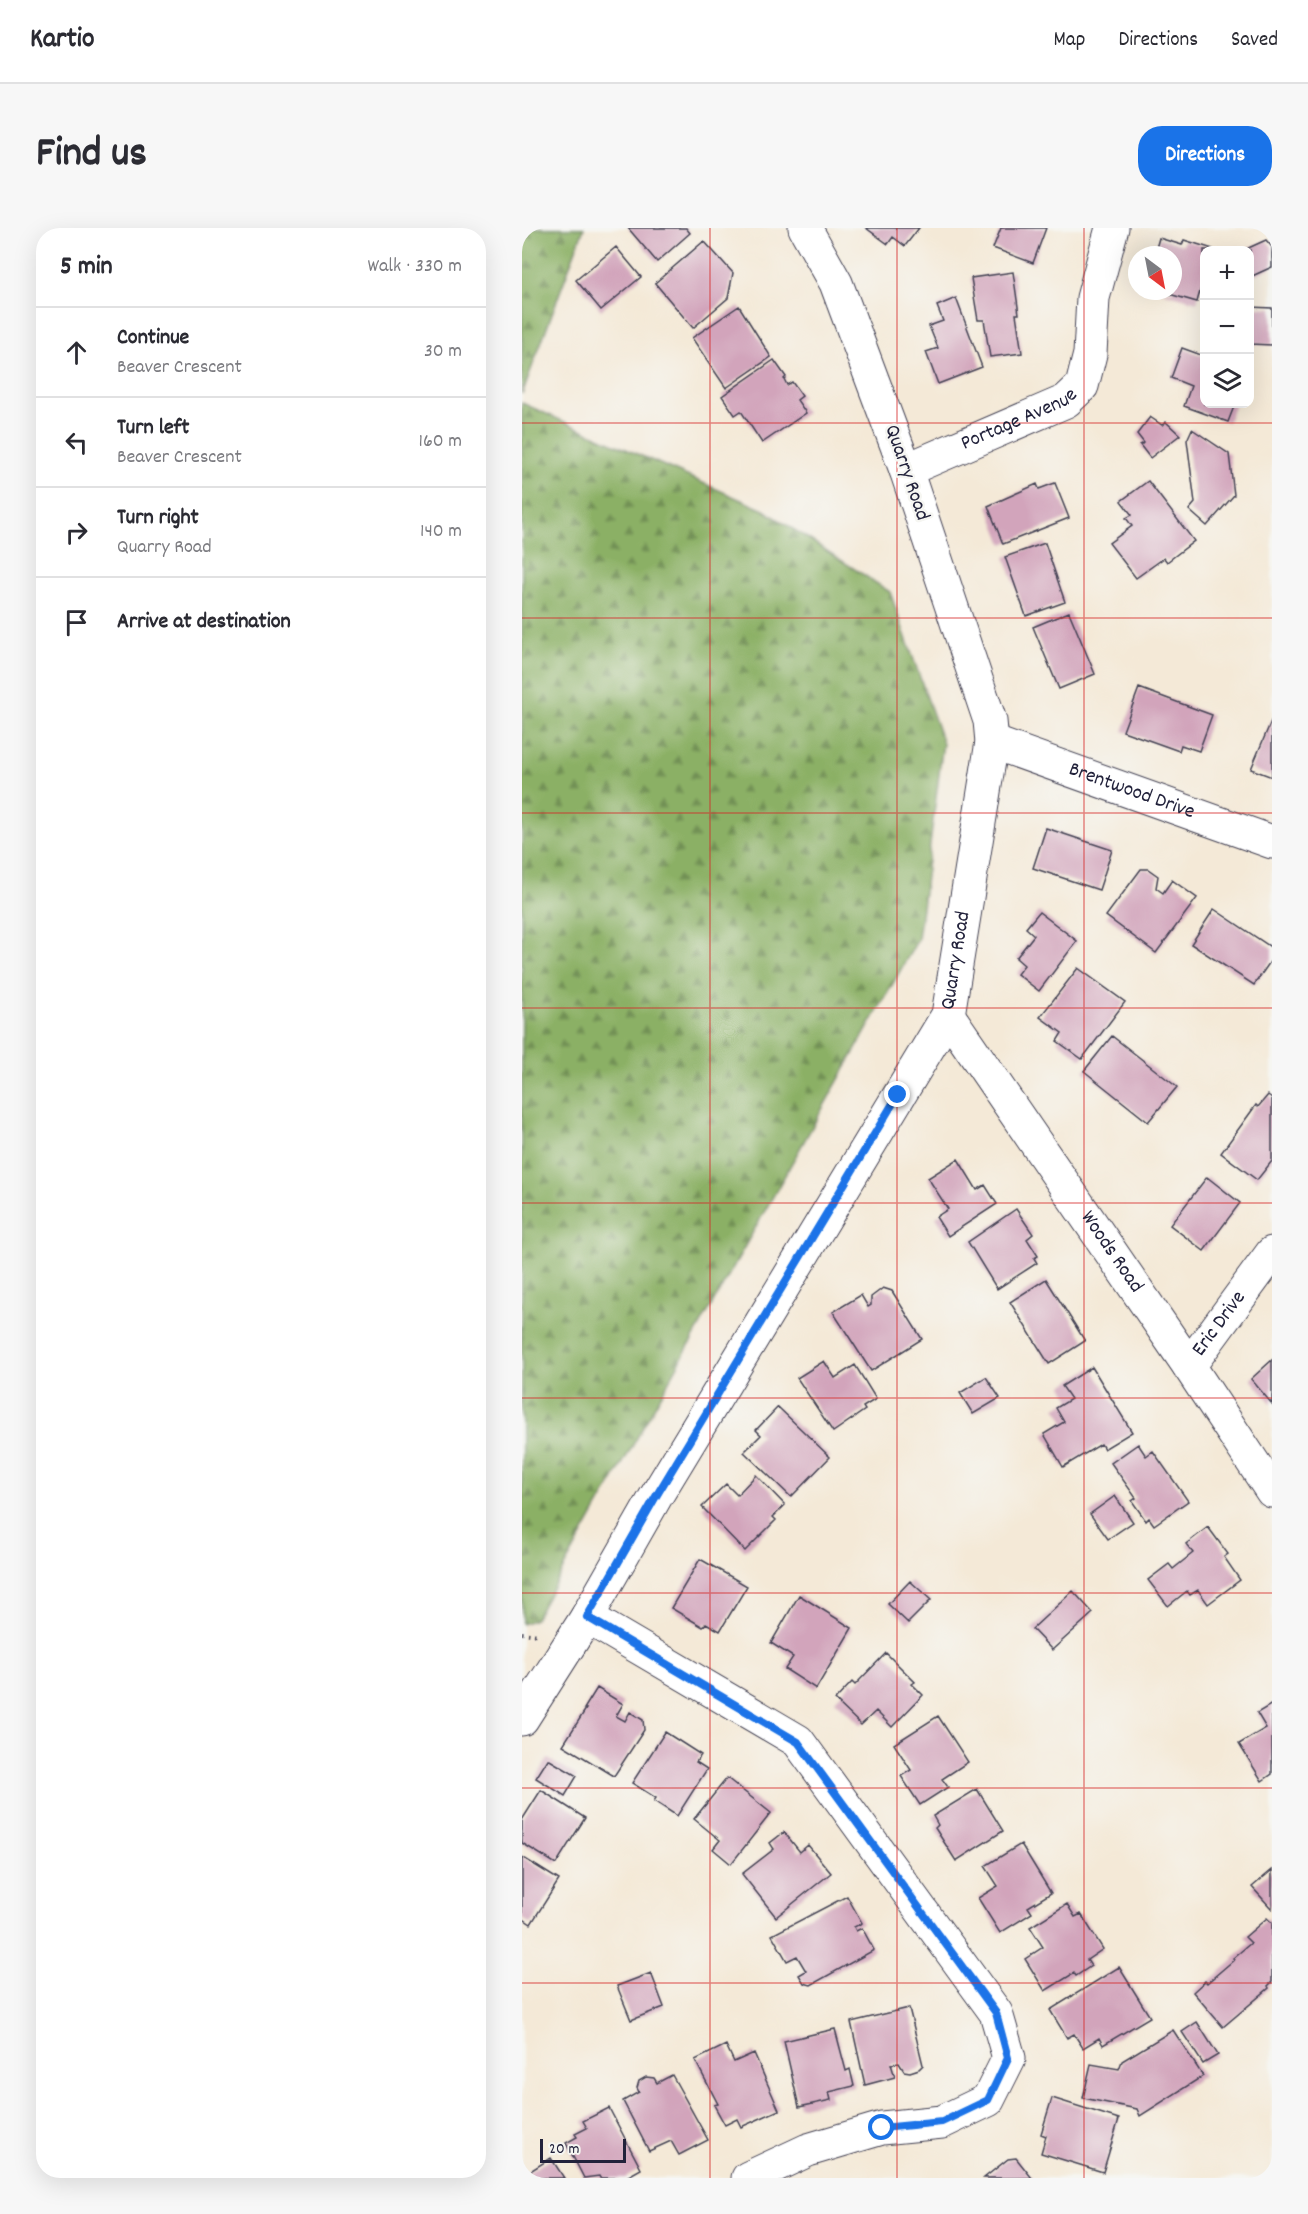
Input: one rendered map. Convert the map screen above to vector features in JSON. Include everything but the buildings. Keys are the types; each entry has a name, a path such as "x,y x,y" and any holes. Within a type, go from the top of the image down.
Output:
{"street":[{"name":"Quarry Road","path":"522,1719 587,1617 655,1498 948,1015 992,742 990,721 906,470 836,283 805,228"},
{"name":"Portage Avenue","path":"906,470 1066,401 1082,386 1090,354 1093,298 1113,228"},
{"name":"Brentwood Drive","path":"992,742 1272,842"},
{"name":"Woods Road","path":"948,1015 1272,1491"},
{"name":"Eric Drive","path":"1189,1366 1272,1253"},
{"path":"587,1617 798,1742 996,2013 1008,2058 988,2100 942,2122 882,2128 808,2150 748,2178"}],"green space":[{"path":"522,228 584,228 522,394"},
{"path":"522,403 764,510 890,592 943,743 918,939 535,1619 522,1624"}],"route":[{"path":"882,2128 942,2122 988,2100 1008,2058 996,2013 798,1742 587,1617 655,1498 898,1095"}]}
